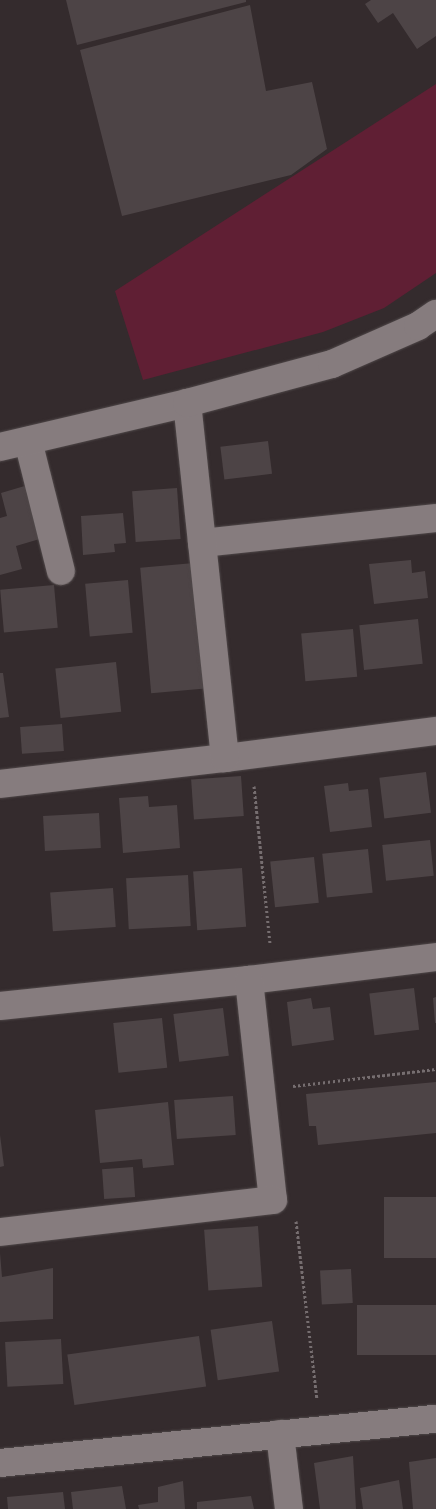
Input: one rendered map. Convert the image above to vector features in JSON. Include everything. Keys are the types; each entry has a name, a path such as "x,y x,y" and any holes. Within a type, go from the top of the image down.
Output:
{"street":[{"path":"0,447 187,403 332,364 418,326 436,314"},
{"path":"187,403 225,758"},
{"path":"28,440 61,571"},
{"path":"202,543 436,518"},
{"path":"0,784 252,755 436,731"},
{"path":"0,1006 249,980 436,957"},
{"path":"0,1232 273,1200 249,980"},
{"path":"0,1463 436,1419"},
{"path":"280,1434 289,1509"}],"path":[{"path":"252,755 270,946"},
{"path":"282,1087 436,1069"}],"shaded area":[{"path":"436,84 436,273 384,308 323,332 143,380 115,291"}],"building":[{"path":"66,0 246,0 246,2 77,45"},
{"path":"371,0 436,0 436,36 417,49 393,13 378,23 365,4"},
{"path":"250,5 266,91 312,82 327,149 291,175 122,216 80,50"},
{"path":"268,441 272,474 224,480 220,447"},
{"path":"28,485 43,538 16,546 22,569 0,575 0,518 7,516 1,493"},
{"path":"177,488 181,539 136,542 132,491"},
{"path":"123,513 126,543 114,544 115,552 83,555 81,516"},
{"path":"411,560 412,573 425,571 428,598 374,604 369,564"},
{"path":"194,563 205,689 151,693 140,568"},
{"path":"128,580 133,633 90,637 85,584"},
{"path":"54,585 58,628 4,633 0,590"},
{"path":"418,619 423,664 364,670 359,625"},
{"path":"353,629 357,677 305,681 301,634"},
{"path":"116,662 121,712 61,718 55,668"},
{"path":"0,673 3,673 9,717 0,718"},
{"path":"62,724 64,751 22,754 20,727"},
{"path":"426,772 431,813 384,818 379,778"},
{"path":"241,776 244,816 194,819 191,779"},
{"path":"348,783 349,791 368,789 372,827 330,832 324,786"},
{"path":"148,796 149,807 177,805 180,848 123,853 119,798"},
{"path":"99,813 101,848 45,851 43,816"},
{"path":"430,840 434,876 386,881 382,845"},
{"path":"368,849 373,893 327,898 322,854"},
{"path":"314,857 319,903 275,907 270,862"},
{"path":"242,868 246,927 197,930 193,871"},
{"path":"188,875 191,926 129,929 126,878"},
{"path":"113,888 116,927 53,931 50,892"},
{"path":"414,988 419,1030 374,1035 369,993"},
{"path":"436,997 436,1023 435,1023 433,998"},
{"path":"311,998 313,1009 330,1007 334,1040 292,1046 287,1002"},
{"path":"223,1008 229,1056 179,1062 173,1014"},
{"path":"162,1018 167,1068 118,1073 113,1023"},
{"path":"436,1082 436,1133 318,1145 316,1126 309,1126 306,1094"},
{"path":"233,1096 236,1135 177,1139 174,1100"},
{"path":"168,1102 174,1165 143,1168 142,1159 100,1163 95,1110"},
{"path":"0,1135 4,1166 0,1167"},
{"path":"133,1167 135,1197 104,1199 102,1169"},
{"path":"384,1197 436,1197 436,1258 384,1258"},
{"path":"258,1226 262,1287 208,1291 204,1230"},
{"path":"0,1253 2,1277 53,1268 53,1319 0,1322"},
{"path":"351,1269 353,1303 322,1305 320,1271"},
{"path":"357,1305 436,1305 436,1355 357,1355"},
{"path":"272,1321 279,1372 218,1380 211,1330"},
{"path":"199,1336 206,1387 74,1405 67,1355"},
{"path":"61,1339 63,1384 7,1387 5,1342"},
{"path":"353,1456 356,1509 320,1509 314,1463"},
{"path":"436,1458 436,1509 413,1509 409,1462"},
{"path":"399,1480 403,1509 363,1509 360,1488"},
{"path":"183,1481 185,1509 139,1509 138,1505 158,1502 158,1487"},
{"path":"122,1486 126,1509 73,1509 71,1492"},
{"path":"63,1492 65,1509 8,1509 7,1497"},
{"path":"251,1496 254,1509 197,1509 197,1502"}]}
